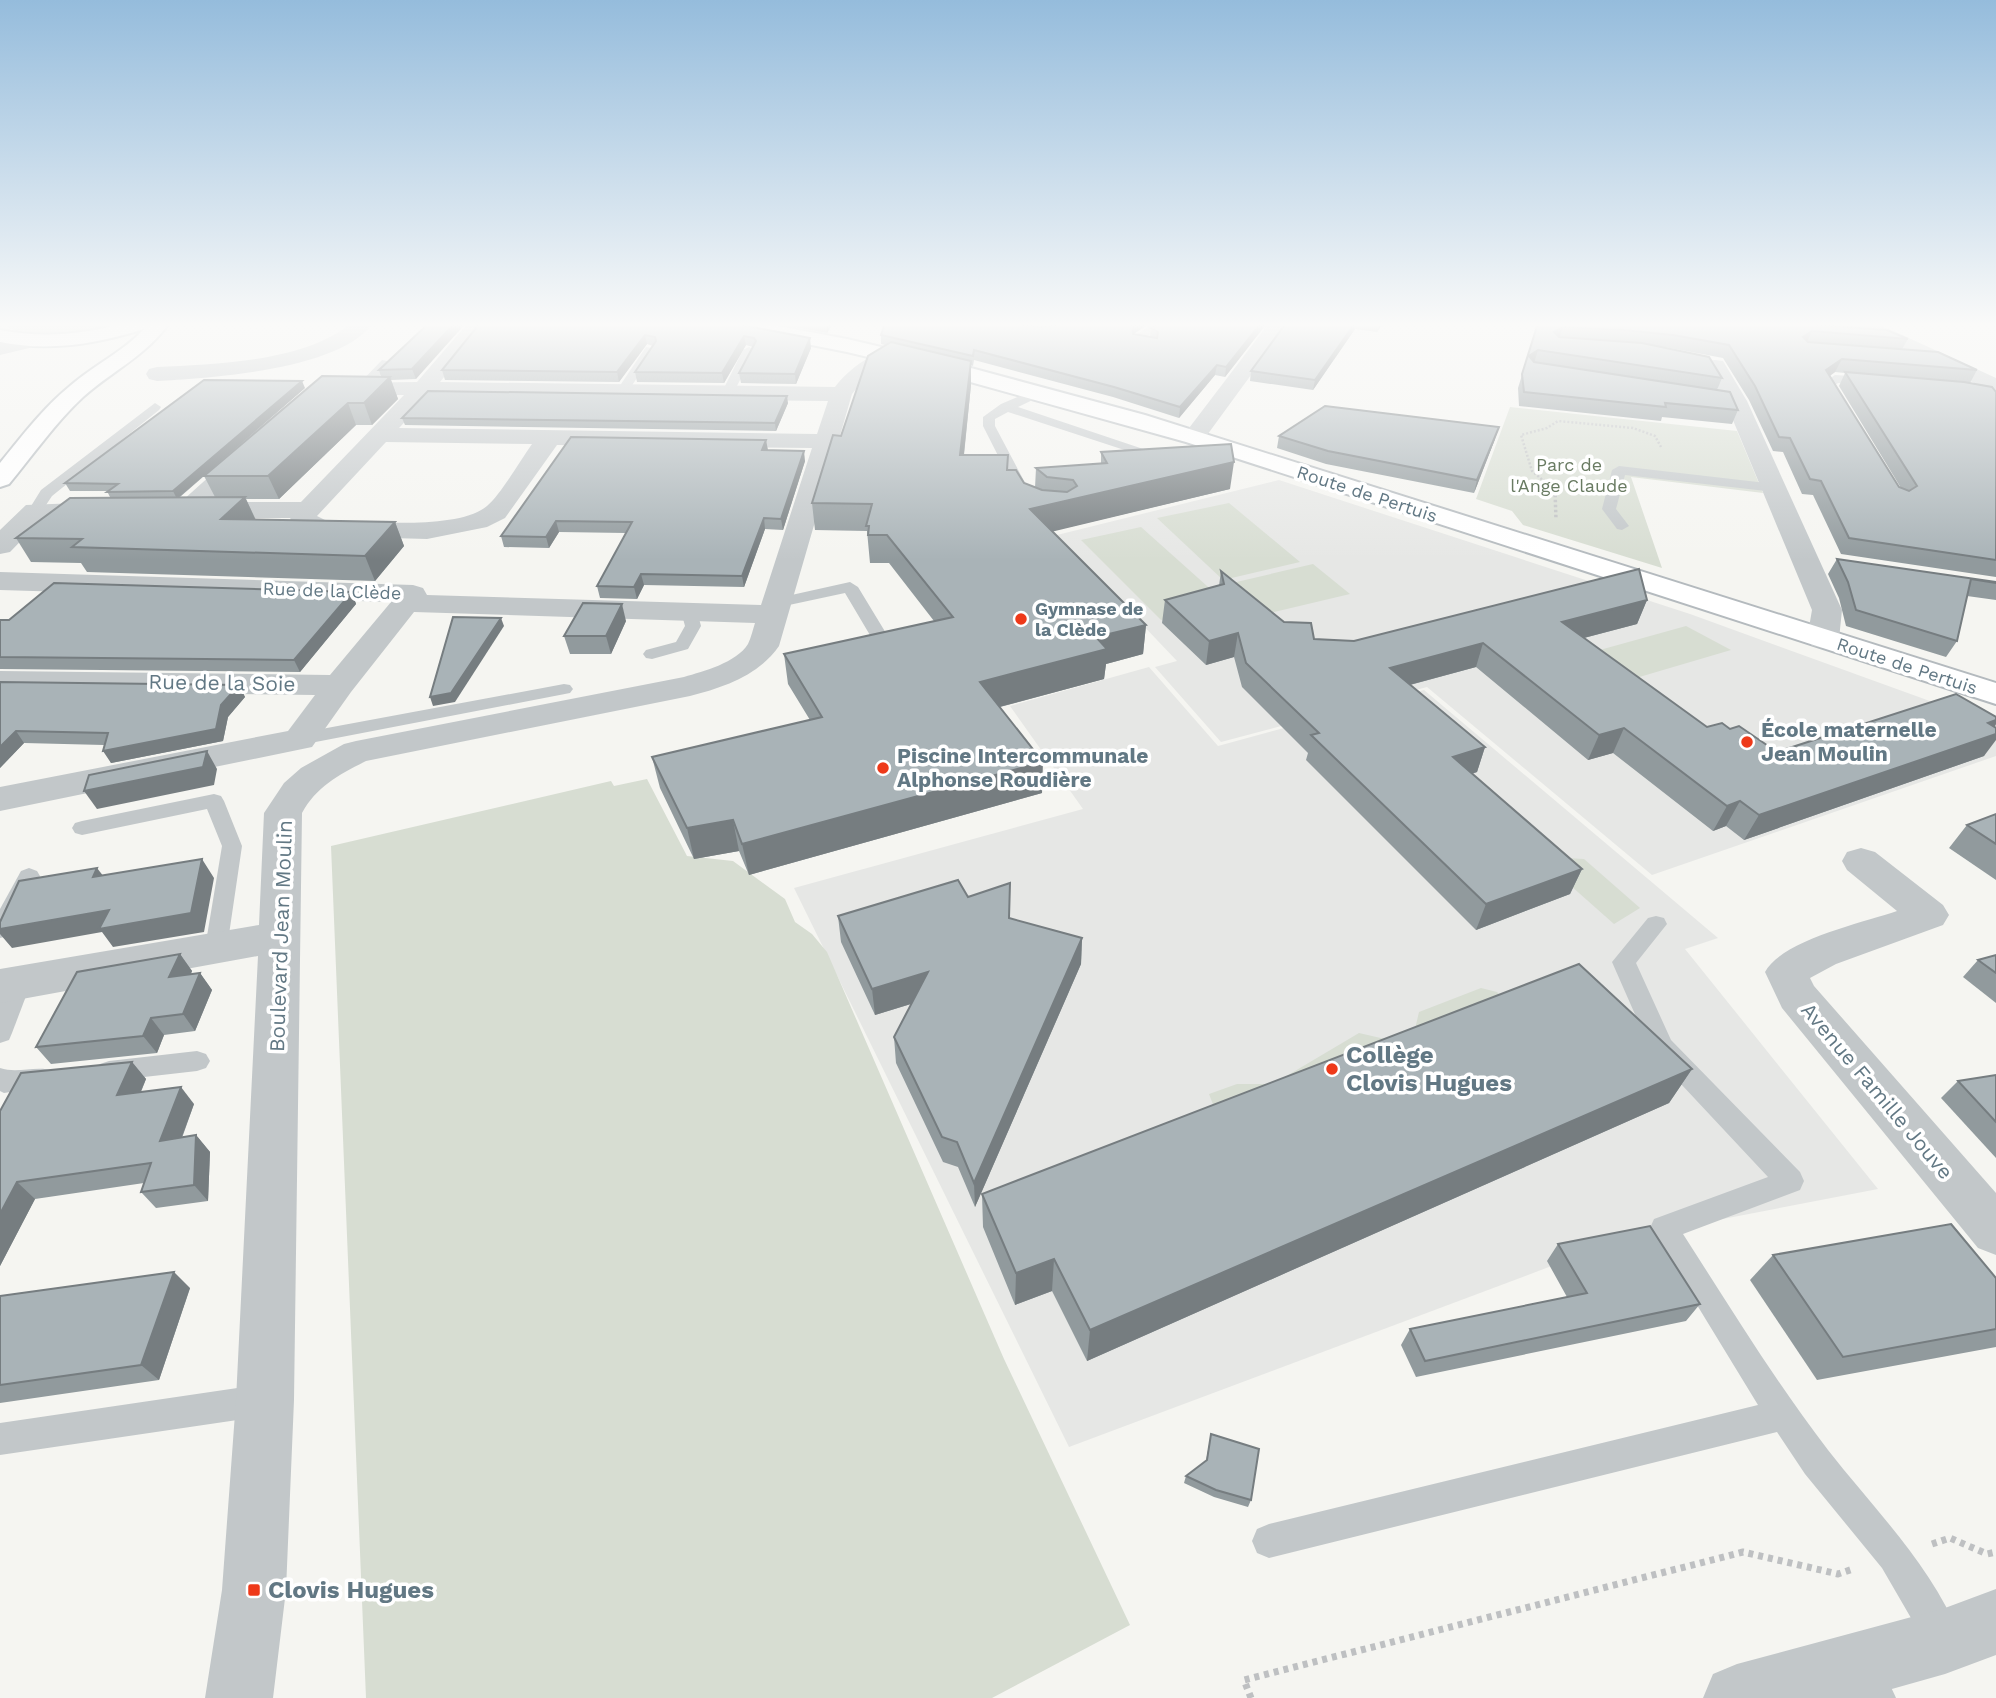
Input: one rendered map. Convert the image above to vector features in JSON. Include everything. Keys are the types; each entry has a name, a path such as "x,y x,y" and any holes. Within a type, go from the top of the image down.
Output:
{"main road":[{"path":"0,479 66,402"},
{"name":"Route de Pertuis","path":"1074,402 1194,437 1996,694"}],"street":[{"path":"410,402 306,510 302,516 307,522 321,528 427,531 477,521 496,512 550,437"},
{"path":"786,441 817,402"},
{"name":"Boulevard Jean Moulin","path":"239,1698 254,1590 265,1400 284,813 295,790 322,769 356,752 690,686 725,675 751,661 763,646 827,441 825,402"},
{"path":"1194,437 1220,402"},
{"path":"1731,402 1775,488 1820,562 1827,610 1823,639"},
{"path":"379,435 827,441"},
{"path":"185,510 264,440"},
{"path":"0,546 35,511 130,510"},
{"path":"157,510 306,510"},
{"name":"Rue de la Clède","path":"0,581 413,594 405,603"},
{"path":"0,799 300,739 339,685 405,603"},
{"name":"Rue de la Clède","path":"405,603 689,611 773,609"},
{"name":"Rue de la Soie","path":"0,681 339,685"},
{"name":"Avenue Famille Jouve","path":"1861,861 1930,915 1821,953 1786,972 1797,996 1996,1231"},
{"path":"10,985 281,936"},
{"path":"1737,1698 1866,1682 1970,1631"}],"lane":[{"path":"1016,402 989,417 989,426 1030,505"},
{"path":"1839,402 1849,419"},
{"path":"35,511 46,494 155,407"},
{"path":"1005,407 1175,462"},
{"path":"1622,526 1609,509 1619,470 1775,488"},
{"path":"773,609 850,587 886,648"},
{"path":"653,654 682,645 693,626 689,611"},
{"path":"300,739 564,689"},
{"path":"82,828 214,801 232,846 216,948"},
{"path":"0,930 29,876"},
{"path":"1656,924 1624,962 1661,1046 1790,1181 1664,1228 1783,1415 1817,1462 1894,1556 1970,1631"},
{"path":"0,1033 10,985"},
{"path":"0,1078 4,1082 197,1061"},
{"path":"0,1439 265,1400"},
{"path":"1269,1541 1783,1415"}],"path":[{"path":"1556,519 1555,491 1532,471 1521,435 1547,428 1558,421 1633,428 1655,436 1690,478"},
{"path":"1251,1698 1244,1680 1743,1552 1838,1574 1951,1538 1987,1555 1996,1552"}],"shaded area":[{"path":"1279,480 1690,614 1996,725 1996,756 1652,875 1427,687 1221,742 1155,667 1177,661 1057,535"},
{"name":"Collège Clovis Hugues","path":"1149,667 1218,746 1424,690 1718,938 1685,949 1878,1189 1629,1237 1069,1447 794,888 1083,809 1010,706"}],"green space":[{"name":"Parc de l'Ange Claude","path":"1510,407 1737,431 1763,493 1631,477 1662,568 1523,525 1512,511 1476,499"},
{"path":"1229,503 1300,562 1223,580 1157,518"},
{"path":"1141,527 1226,603 1161,620 1081,540"},
{"path":"1313,564 1350,594 1262,615 1228,584"},
{"path":"1686,626 1731,650 1636,678 1589,653"},
{"path":"647,779 687,856 733,861 785,899 795,922 812,934 827,952 1004,1359 1130,1625 992,1698 366,1698 331,846 611,781 614,786"},
{"path":"1567,858 1584,859 1640,908 1614,924 1544,862"},
{"path":"1481,988 1497,992 1516,1012 1222,1128 1209,1094 1237,1084 1273,1084 1359,1033 1385,1039 1415,1029 1419,1012"}],"building":[{"path":"174,402 277,402 173,491 107,492 118,484 65,483"},
{"path":"291,402 365,402 348,403 268,476 204,476"},
{"path":"417,402 784,402 775,423 402,418"},
{"path":"852,402 966,402 960,455 1008,455 1007,470 1016,470 1024,483 1042,490 1067,492 1077,486 1073,480 1047,477 1036,468 1107,463 1101,452 1231,444 1234,462 1030,509 1146,625 1096,637 1107,649 980,682 1043,762 742,844 733,820 687,828 652,757 822,717 784,654 953,617 887,535 868,535 869,526 866,526 872,504 812,503 833,435 841,436"},
{"path":"1164,402 1184,402 1180,407"},
{"path":"1621,402 1735,402 1738,410 1665,403 1666,407"},
{"path":"1763,402 1846,402 1899,487 1909,491 1917,486 1864,402 1996,402 1996,560 1849,538 1821,481 1810,479 1790,438 1779,437"},
{"path":"1325,406 1499,427 1477,480 1328,451 1279,436"},
{"path":"571,437 766,440 762,450 804,451 781,519 764,518 742,576 641,574 634,587 597,586 632,522 556,521 546,537 501,536"},
{"path":"245,497 221,519 395,522 365,556 72,547 82,539 16,538 70,498"},
{"path":"1837,559 1996,582 1996,583 1971,579 1957,641 1856,610 1848,582"},
{"path":"1639,569 1647,600 1562,622 1707,727 1722,723 1730,729 1739,726 1777,752 1956,694 1996,717 1996,720 1988,723 1996,728 1996,734 1759,815 1740,801 1727,806 1624,728 1599,735 1483,643 1390,668 1485,747 1453,757 1582,869 1486,904 1311,735 1319,733 1246,663 1238,633 1209,641 1165,600 1224,584 1221,571 1284,622 1311,623 1314,639 1354,641"},
{"path":"54,583 352,592 294,660 0,657 0,620 9,620"},
{"path":"583,603 622,604 606,636 564,636"},
{"path":"453,617 501,618 451,693 430,697"},
{"path":"0,682 239,685 221,705 216,729 103,751 108,733 16,731 0,747"},
{"path":"207,751 203,767 84,791 89,775"},
{"path":"1996,814 1996,844 1967,825"},
{"path":"202,859 191,913 99,929 109,910 0,929 0,922 19,881 97,868 93,877"},
{"path":"958,880 968,897 1010,883 1009,918 1082,938 974,1183 957,1142 942,1137 894,1037 928,972 872,989 838,916"},
{"path":"180,954 169,977 200,973 183,1014 151,1018 143,1036 36,1047 77,972"},
{"path":"1996,955 1996,973 1978,960"},
{"path":"1579,964 1692,1069 1090,1330 1054,1259 1016,1273 982,1194"},
{"path":"132,1062 117,1095 181,1087 160,1141 196,1135 194,1185 141,1192 151,1163 17,1182 0,1214 0,1111 21,1073"},
{"path":"1996,1075 1996,1122 1958,1081"},
{"path":"1951,1224 1996,1278 1996,1329 1843,1357 1773,1255"},
{"path":"1650,1226 1700,1304 1425,1361 1410,1329 1587,1293 1558,1244"},
{"path":"174,1272 141,1365 0,1385 0,1296"},
{"path":"1211,1434 1259,1449 1251,1500 1216,1490 1186,1476 1207,1460"}],"place":[{"name":"Gymnase de la Clède","path":"1021,619"},
{"name":"École maternelle Jean Moulin","path":"1747,742"},
{"name":"Piscine Intercommunale Alphonse Roudière","path":"883,768"},
{"name":"Collège Clovis Hugues","path":"1332,1069"},
{"name":"Clovis Hugues","path":"254,1590"}]}
